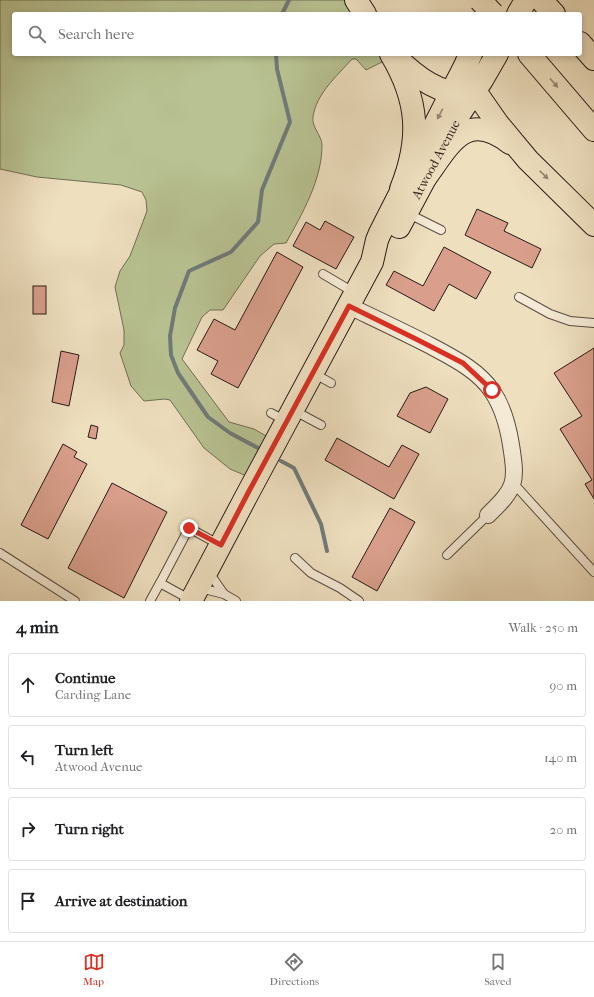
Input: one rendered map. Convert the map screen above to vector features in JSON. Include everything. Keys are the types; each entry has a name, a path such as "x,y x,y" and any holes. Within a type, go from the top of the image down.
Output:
{"main road":[{"path":"356,0 364,12"},
{"path":"480,0 490,12"},
{"path":"493,12 500,0"},
{"path":"519,12 526,0"},
{"path":"582,45 594,59"},
{"path":"393,56 409,91 414,121 413,152 402,189"},
{"path":"394,56 422,79 450,93 463,94 475,91"},
{"name":"Atwood Avenue","path":"372,262 387,247 460,113 496,56"},
{"path":"531,56 594,130"},
{"path":"469,57 469,77 475,91 498,124 528,160"},
{"name":"Atwood Avenue","path":"197,590 221,545 283,414 313,373 372,262 377,240 469,57"},
{"path":"426,177 454,140 461,134 472,130 483,130 499,135 510,143 594,224"}],"street":[{"path":"352,300 416,339 481,374 492,390 505,415 514,469 514,484 505,499 488,515"}],"lane":[{"path":"406,213 441,230"},
{"path":"323,274 352,300"},
{"path":"518,297 552,314 570,320 594,323"},
{"path":"313,373 331,383"},
{"path":"283,414 321,425"},
{"path":"514,484 594,572"},
{"path":"447,555 488,515"},
{"path":"150,601 189,528 221,545"},
{"path":"0,553 75,601"},
{"path":"295,558 311,573 340,588 359,601"},
{"path":"160,583 197,590 236,601"},
{"path":"197,590 225,597"}],"green space":[{"path":"0,0 355,0 363,12 12,12 12,56 392,57 366,70 356,59 352,59 323,93 318,101 313,117 315,127 322,142 319,171 310,196 286,243 274,244 260,256 223,310 210,310 202,317 182,359 229,422 254,429 275,441 256,480 230,469 204,448 170,400 144,401 131,386 120,353 124,345 124,330 115,287 120,271 130,256 147,211 146,200 142,192 121,185 37,177 0,169"}],"building":[{"path":"477,209 508,223 504,231 541,249 532,268 465,235"},
{"path":"325,221 354,237 336,269 293,246 306,222 320,230"},
{"path":"444,247 491,272 476,299 449,284 434,311 386,285 394,271 423,286"},
{"path":"277,252 303,267 238,388 211,374 218,361 197,350 214,319 235,330"},
{"path":"33,286 46,286 46,314 33,314"},
{"path":"594,348 594,499 585,484 592,480 560,429 582,416 554,373"},
{"path":"61,351 79,355 69,406 52,402"},
{"path":"426,387 448,399 430,433 397,416 410,393"},
{"path":"91,425 98,427 96,439 88,437"},
{"path":"337,438 389,467 402,445 419,454 394,499 325,460"},
{"path":"63,444 77,452 74,457 87,464 48,539 21,525"},
{"path":"112,483 167,512 124,598 68,568"},
{"path":"390,508 415,522 377,591 352,577"}],"waterway":[{"path":"283,12 289,0"},
{"path":"260,449 230,433 208,417 178,373 171,355 170,336 175,308 189,271 231,252 258,222 262,190 290,122 277,69 276,56"},
{"path":"281,461 294,468 321,524 327,551"}],"route":[{"path":"189,528 221,545 349,306 463,363 492,390"}]}
